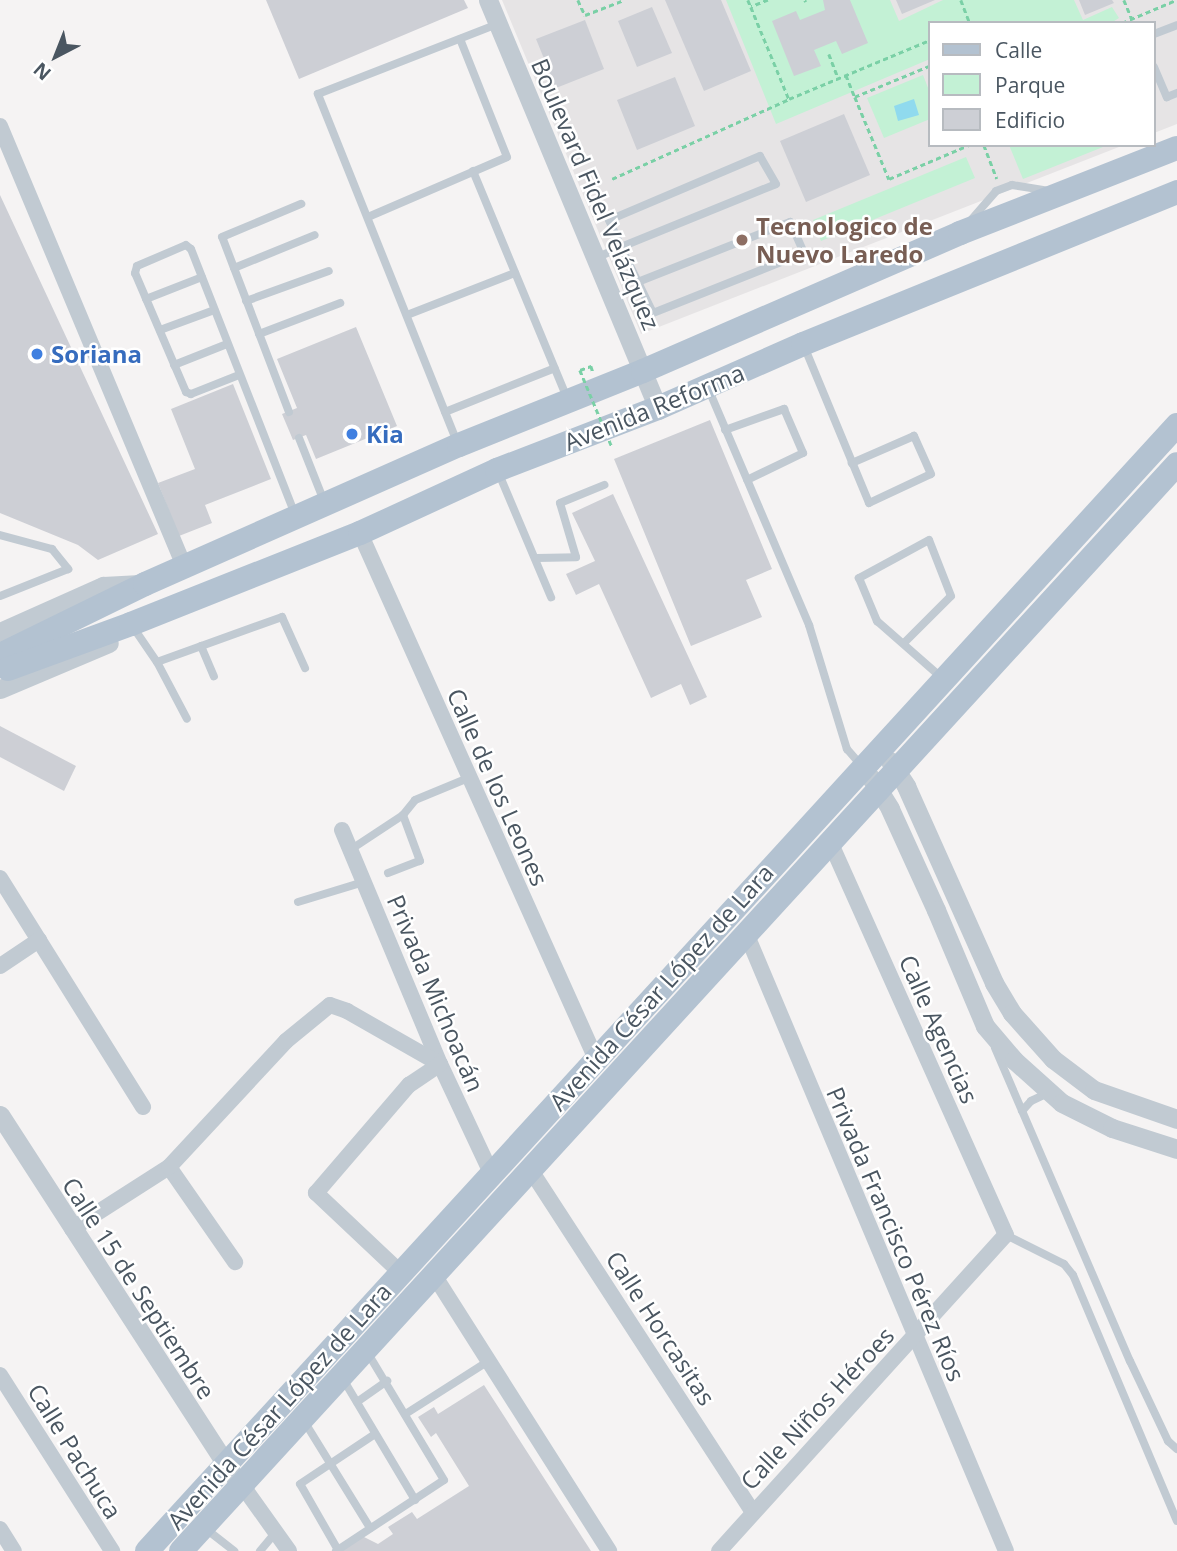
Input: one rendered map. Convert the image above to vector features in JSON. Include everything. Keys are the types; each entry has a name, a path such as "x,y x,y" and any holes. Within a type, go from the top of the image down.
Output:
{"main road":[{"name":"Avenida Reforma","path":"0,655 184,566 459,445 643,371 960,233 1177,148"},
{"name":"Avenida Reforma","path":"0,672 131,624 360,533 497,470 658,408 803,344 1177,192"},
{"name":"Avenida César López de Lara","path":"147,1551 870,757 1177,425"},
{"name":"Avenida César López de Lara","path":"181,1551 1177,464"}],"street":[{"name":"Boulevard Fidel Velázquez","path":"488,0 658,408"},
{"path":"0,126 184,566"},
{"name":"Calle de los Leones","path":"360,533 596,1059"},
{"name":"Avenida Reforma","path":"1,627 103,586 145,584"},
{"name":"Avenida Reforma","path":"0,689 106,645 131,624"},
{"path":"870,757 897,768 994,983 1012,1013 1053,1059 1094,1090 1177,1119"},
{"path":"870,757 879,788 936,910 985,1026 1048,1093 1088,1118 1177,1149"},
{"name":"Privada Michoacán","path":"342,830 440,1064 491,1173"},
{"name":"Calle Agencias","path":"830,841 1006,1235"},
{"path":"0,878 143,1107"},
{"path":"936,910 958,903"},
{"name":"Privada Francisco Pérez Ríos","path":"746,933 1006,1551"},
{"path":"0,966 39,940"},
{"path":"72,1229 169,1167 286,1041 330,1005 347,1011 440,1064 409,1085 316,1193 401,1273"},
{"name":"Calle 15 de Septiembre","path":"0,1115 224,1466 242,1485"},
{"path":"169,1167 234,1262"},
{"name":"Calle Horcasitas","path":"530,1170 753,1512"},
{"name":"Calle Niños Héroes","path":"719,1551 1006,1235"},
{"path":"434,1275 609,1551"},
{"name":"Calle Pachuca","path":"0,1375 112,1551"},
{"path":"242,1485 289,1551"},
{"path":"0,1529 14,1551"}],"lane":[{"path":"459,445 318,94 498,24"},
{"path":"1156,33 1177,26"},
{"path":"368,217 507,157 460,38"},
{"path":"1156,71 1167,97 1177,93"},
{"path":"596,258 621,247 776,184 760,156 609,220 621,247 653,313 804,253 790,222 638,282"},
{"path":"472,171 568,401"},
{"path":"289,412 222,237 301,204"},
{"path":"234,268 315,235"},
{"path":"239,375 191,394 186,392 135,273 137,266 186,246 191,250 296,517"},
{"path":"246,301 329,271"},
{"path":"407,315 515,273"},
{"path":"146,299 202,277"},
{"path":"259,334 340,303"},
{"path":"160,330 214,310"},
{"path":"174,365 227,344"},
{"path":"803,344 852,463 869,502 931,474 914,436 852,463"},
{"path":"445,412 555,368"},
{"path":"707,386 809,625 847,749 870,757"},
{"path":"725,430 784,409 803,453 747,480"},
{"path":"299,438 325,504"},
{"path":"497,470 537,558 551,597"},
{"path":"537,558 576,557 561,503 604,485"},
{"path":"0,535 52,549 68,569 0,596"},
{"path":"904,643 951,596 929,540 859,578 877,621 944,680"},
{"path":"157,662 282,617 305,668"},
{"path":"131,624 157,662 187,719"},
{"path":"201,646 214,676"},
{"path":"350,850 403,814 415,800 468,778"},
{"path":"388,873 419,861 403,814"},
{"path":"298,902 364,883"},
{"path":"985,1026 1130,1361 1168,1441 1177,1449"},
{"path":"1022,1111 1039,1096 1048,1093"},
{"path":"1006,1235 1064,1264 1073,1275 1177,1521"},
{"path":"366,1349 444,1476 442,1484 337,1550 300,1484 375,1434"},
{"path":"407,1413 487,1362"},
{"path":"341,1376 415,1500"},
{"path":"356,1402 387,1381"},
{"path":"302,1419 370,1528"},
{"path":"203,1527 234,1551"},
{"path":"260,1551 276,1532"}],"path":[{"path":"578,0 585,16 624,0"},
{"path":"748,0 789,99"},
{"path":"751,7 768,0"},
{"path":"961,0 969,21"},
{"path":"1124,0 1132,19"},
{"path":"1127,21 1176,0"},
{"path":"612,179 789,99 928,41"},
{"path":"829,54 838,78"},
{"path":"855,97 928,67"},
{"path":"846,75 889,179 965,147"},
{"path":"985,147 998,182"},
{"path":"594,374 591,366 580,370 612,447"}],"shaded area":[{"name":"Tecnologico de Nuevo Laredo","path":"502,0 1177,0 1177,124 1156,132 1156,21 928,21 928,147 1119,147 641,334"}],"green space":[{"path":"726,0 890,0 899,21 943,0 1074,0 1083,20 1112,7 1119,18 1114,21 928,21 928,60 776,124"},
{"path":"923,75 928,88 928,120 884,138 867,98"},
{"path":"1010,147 1103,147 1023,179"},
{"path":"966,157 975,178 821,241 813,220"}],"water":[{"path":"914,99 919,115 898,121 894,106"}],"building":[{"path":"266,0 464,0 468,8 299,79"},
{"path":"665,0 721,0 751,71 704,91"},
{"path":"823,0 850,0 868,43 842,54 836,41 814,50 821,66 794,76 772,21 796,11 800,20 825,10"},
{"path":"896,0 935,0 902,14"},
{"path":"1079,0 1112,0 1114,3 1085,15"},
{"path":"652,7 672,53 637,67 618,21"},
{"path":"585,20 604,69 556,88 536,39"},
{"path":"675,77 695,126 637,150 617,100"},
{"path":"844,114 870,175 806,202 780,141"},
{"name":"Soriana","path":"0,195 158,534 98,560 78,545 0,513"},
{"path":"356,327 397,426 316,459 306,435 293,440 282,414 297,408 277,359"},
{"path":"233,384 271,479 205,505 212,523 179,536 158,483 195,469 171,409"},
{"path":"710,420 772,569 746,580 762,617 691,646 614,459"},
{"path":"613,494 707,697 690,705 681,684 651,698 599,584 576,595 566,574 595,561 572,513"},
{"path":"0,726 76,766 64,791 0,757"},
{"path":"484,1385 591,1551 342,1551 360,1535 378,1544 393,1534 388,1527 412,1512 417,1519 469,1486 436,1433 431,1437 418,1417 434,1407 438,1414"}],"place":[{"name":"Tecnologico de Nuevo Laredo","path":"742,240"},
{"name":"Soriana","path":"37,354"},
{"name":"Kia","path":"352,434"}]}
